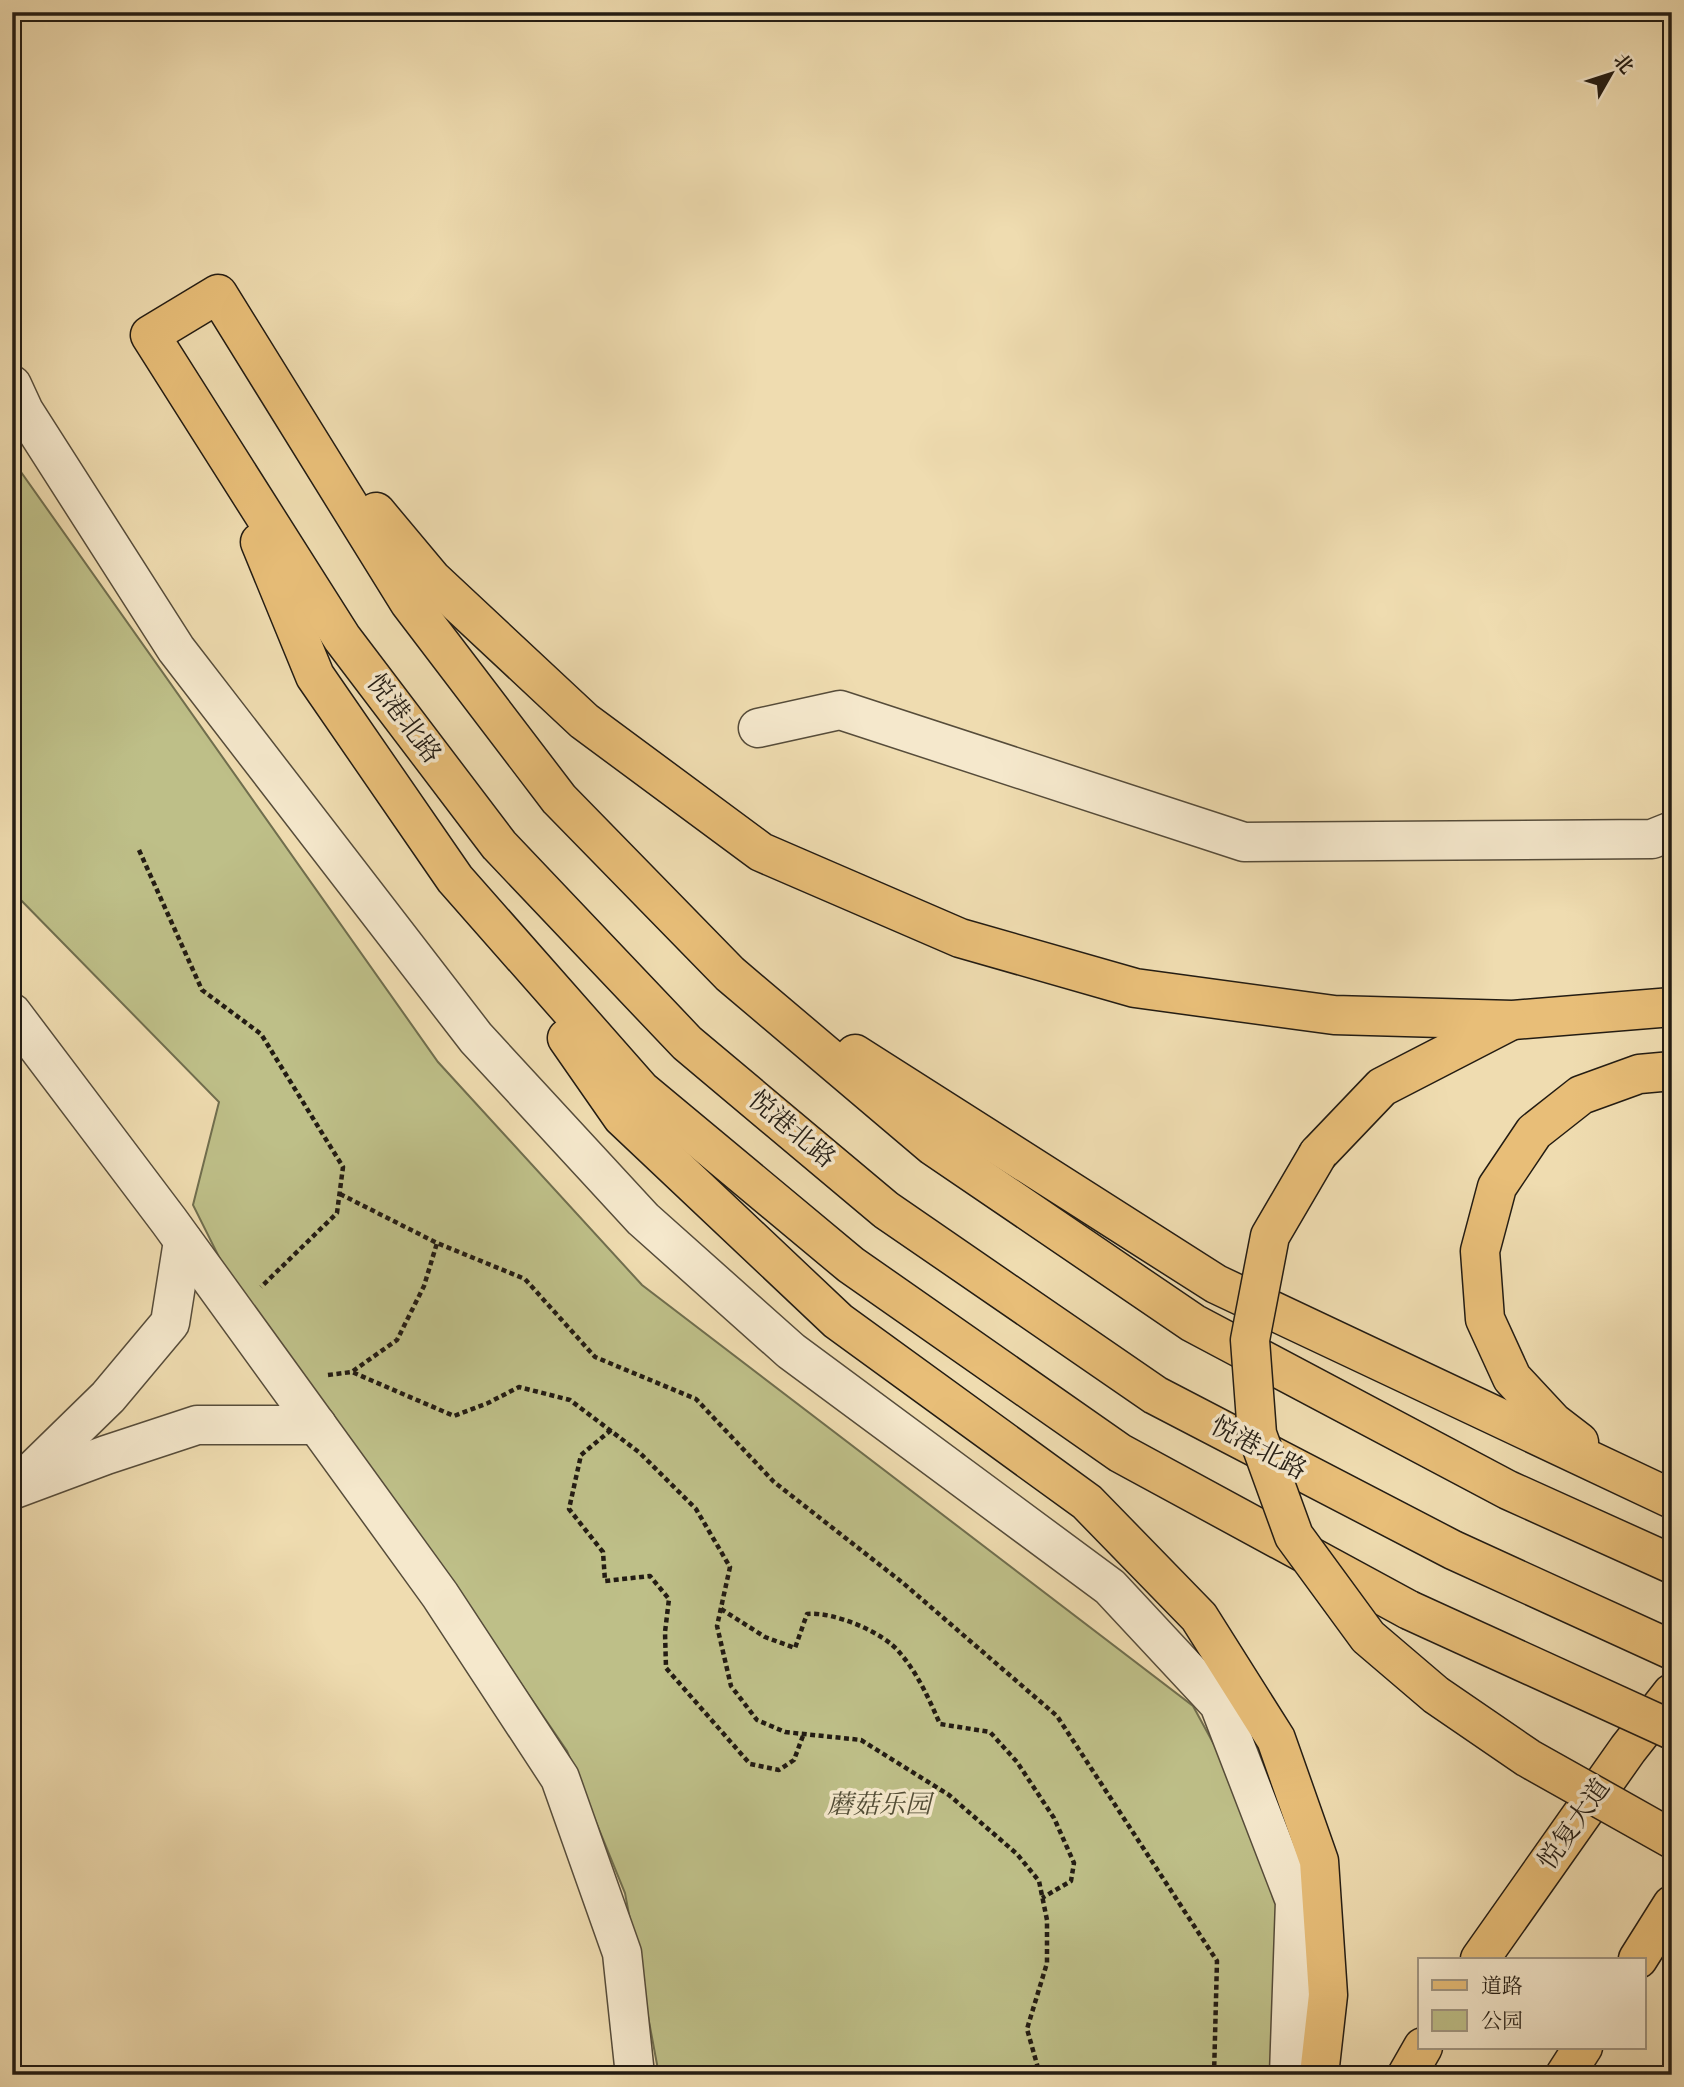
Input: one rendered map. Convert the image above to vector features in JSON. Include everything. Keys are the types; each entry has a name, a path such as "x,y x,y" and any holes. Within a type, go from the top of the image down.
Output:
{"main road":[{"name":"悦港北路","path":"285,403 218,294 150,335 342,638 499,845 687,1043 886,1210 1155,1395 1453,1550 1672,1650"},
{"path":"285,403 409,602 559,799 730,974 933,1146 1193,1324 1508,1490 1672,1564"},
{"path":"285,403 442,589 584,721 761,852 960,938 1135,988 1334,1015 1513,1020 1672,1007"},
{"path":"219,443 316,676 622,1117 838,1321 1087,1502 1199,1617 1276,1739 1319,1861 1328,1995 1320,2075"},
{"path":"455,879 641,1090 851,1265 1120,1453 1409,1610 1672,1730"},
{"path":"730,974 1216,1284 1547,1430 1630,1480 1672,1499"},
{"path":"1513,1020 1382,1087 1318,1154 1270,1237 1250,1339 1256,1434 1294,1536 1368,1637 1436,1695 1528,1758 1672,1839"},
{"path":"1547,1430 1512,1378 1485,1319 1480,1251 1497,1187 1534,1132 1581,1095 1639,1074 1672,1072"},
{"name":"悦复大道","path":"1481,1958 1628,1749 1672,1693"},
{"path":"1639,1958 1672,1905"},
{"path":"1407,2075 1422,2048"},
{"path":"1565,2075 1582,2048"}],"street":[{"path":"12,385 24,411 176,649 485,1049 643,1219 791,1351 1110,1587 1219,1704 1295,1901 1289,2075"},
{"path":"758,728 839,710 1244,842 1651,839 1672,831"},
{"path":"12,1013 183,1241 440,1595 560,1778 622,1953 635,2075"},
{"path":"13,1490 108,1396 170,1323 183,1241"},
{"path":"13,1490 197,1425 317,1424"}],"path":[{"path":"139,850 202,990 261,1034 343,1167 337,1213 235,1312"},
{"path":"340,1194 437,1243 525,1279 595,1357 696,1399 774,1482 903,1583 1057,1716 1217,1961 1214,2075"},
{"path":"291,1389 321,1376 352,1372 397,1340 424,1286 437,1243"},
{"path":"352,1372 454,1416 519,1387 570,1400 640,1453 696,1509 730,1567 718,1626 731,1686 757,1720 785,1731 861,1740 949,1796 1017,1854 1039,1881 1047,1920 1047,1963 1027,2029 1040,2075"},
{"path":"611,1430 581,1455 569,1509 603,1552 606,1581 650,1576 670,1599 665,1632 666,1668 750,1764 779,1770 794,1760 804,1733"},
{"path":"721,1609 765,1637 795,1648 807,1614 822,1612 858,1625 898,1650 922,1685 940,1724 990,1732 1017,1762 1054,1818 1074,1863 1071,1881 1042,1898"}],"green space":[{"name":"蘑菇乐园","path":"12,455 21,472 438,1062 642,1285 1193,1706 1271,1849 1285,1981 1271,2075 659,2075 625,1893 567,1751 413,1526 229,1277 193,1205 219,1102 12,891"}]}
